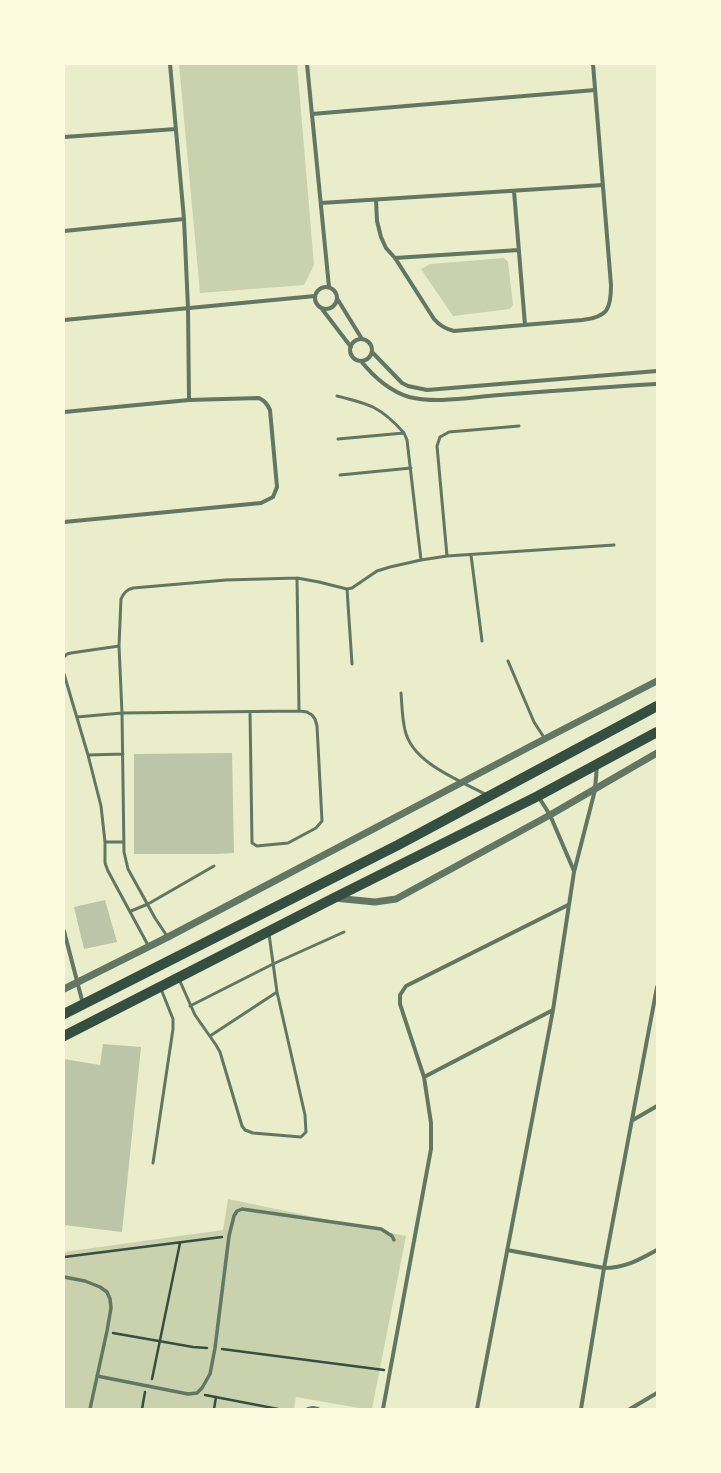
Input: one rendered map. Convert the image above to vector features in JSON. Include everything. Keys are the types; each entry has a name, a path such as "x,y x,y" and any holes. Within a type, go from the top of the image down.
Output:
{"main road":[{"path":"64,1014 385,852 657,706"},
{"path":"64,1036 538,796 657,732"}],"street":[{"path":"170,64 184,219 188,308 189,400"},
{"path":"307,64 329,287"},
{"path":"376,200 377,221 381,237 386,248 395,258 440,326 454,331 591,319 603,314 609,306 611,299 593,64"},
{"path":"312,114 595,90"},
{"path":"64,137 176,129"},
{"path":"321,203 603,185"},
{"path":"514,190 525,325"},
{"path":"64,231 184,219"},
{"path":"395,258 519,250"},
{"path":"657,371 426,390 412,387 402,383 372,352 369,341 362,338 338,300 336,292 329,287 322,288 316,293 315,296 315,302 322,309 350,347 351,355 357,360 361,361 387,386 402,394 418,399 448,399 581,388 657,384"},
{"path":"64,320 315,296"},
{"path":"322,309 327,310 332,308 338,300"},
{"path":"350,347 355,341 362,338"},
{"path":"361,361 368,358 372,352"},
{"path":"64,412 189,400 253,397 264,400 270,410 277,487 273,497 261,503 64,522"},
{"path":"64,989 149,947 657,681"},
{"path":"334,898 375,902 396,899 595,790 657,753"},
{"path":"477,1409 553,1010 574,872 595,790 598,764"},
{"path":"538,796 550,815 574,872"},
{"path":"383,1409 431,1150 431,1123 424,1077 400,1004 400,995 406,986 568,904"},
{"path":"64,931 66,946 83,1004"},
{"path":"581,1409 604,1268 657,987"},
{"path":"424,1077 553,1010"},
{"path":"633,1120 657,1106"},
{"path":"97,1376 188,1394 197,1393 202,1388 210,1374 215,1348 229,1236 234,1216 237,1211 242,1209 380,1229 392,1236 394,1240"},
{"path":"507,1250 604,1268 614,1268 631,1264 657,1250"},
{"path":"64,1277 85,1281 100,1287 107,1292 110,1299 111,1308 107,1332 90,1409"},
{"path":"630,1409 657,1393"},
{"path":"310,1408 318,1409"}],"lane":[{"path":"337,396 366,403 382,412 404,433 407,440 421,560"},
{"path":"447,556 437,446 440,437 449,432 519,426"},
{"path":"338,438 404,433"},
{"path":"340,475 410,468"},
{"path":"168,937 155,918 128,869 123,842 123,754 119,646 121,599 128,589 226,580 297,578 347,589 352,588 377,572 390,567 421,560 447,556 614,545"},
{"path":"471,555 482,641"},
{"path":"297,578 299,711"},
{"path":"347,589 352,664"},
{"path":"64,657 71,653 119,646"},
{"path":"508,661 534,722 545,739"},
{"path":"64,674 88,755 101,806 105,842 105,863 149,947"},
{"path":"401,693 405,730 410,744 423,760 488,796"},
{"path":"77,717 122,712 299,711 307,712 315,719 317,726 322,821 316,828 292,841 257,846 253,844 252,841 250,712"},
{"path":"88,755 123,754"},
{"path":"105,842 123,842"},
{"path":"131,912 148,904 214,866"},
{"path":"178,977 198,1021 220,1052 242,1126 246,1130 253,1133 301,1137 306,1132 304,1107 277,992 272,964 269,932"},
{"path":"190,1006 272,964 344,932"},
{"path":"152,1163 173,1028 173,1019 160,987"},
{"path":"210,1036 277,992"}],"path":[{"path":"64,1257 229,1236"},
{"path":"142,1409 160,1341 180,1243"},
{"path":"107,1332 193,1347 215,1348 390,1371"},
{"path":"197,1393 278,1409"},
{"path":"214,1409 216,1397"}],"green space":[{"path":"179,64 297,64 314,265 304,285 200,293"},
{"path":"504,258 508,262 513,305 510,309 453,316 421,269 430,264"},
{"path":"228,1199 406,1236 372,1409 296,1397 294,1409 64,1409 64,1252 223,1230"}],"building":[{"path":"232,753 234,853 134,854 134,754"},
{"path":"105,900 117,942 84,949 74,907"},
{"path":"103,1044 141,1047 122,1232 64,1225 64,1059 100,1065"}]}
